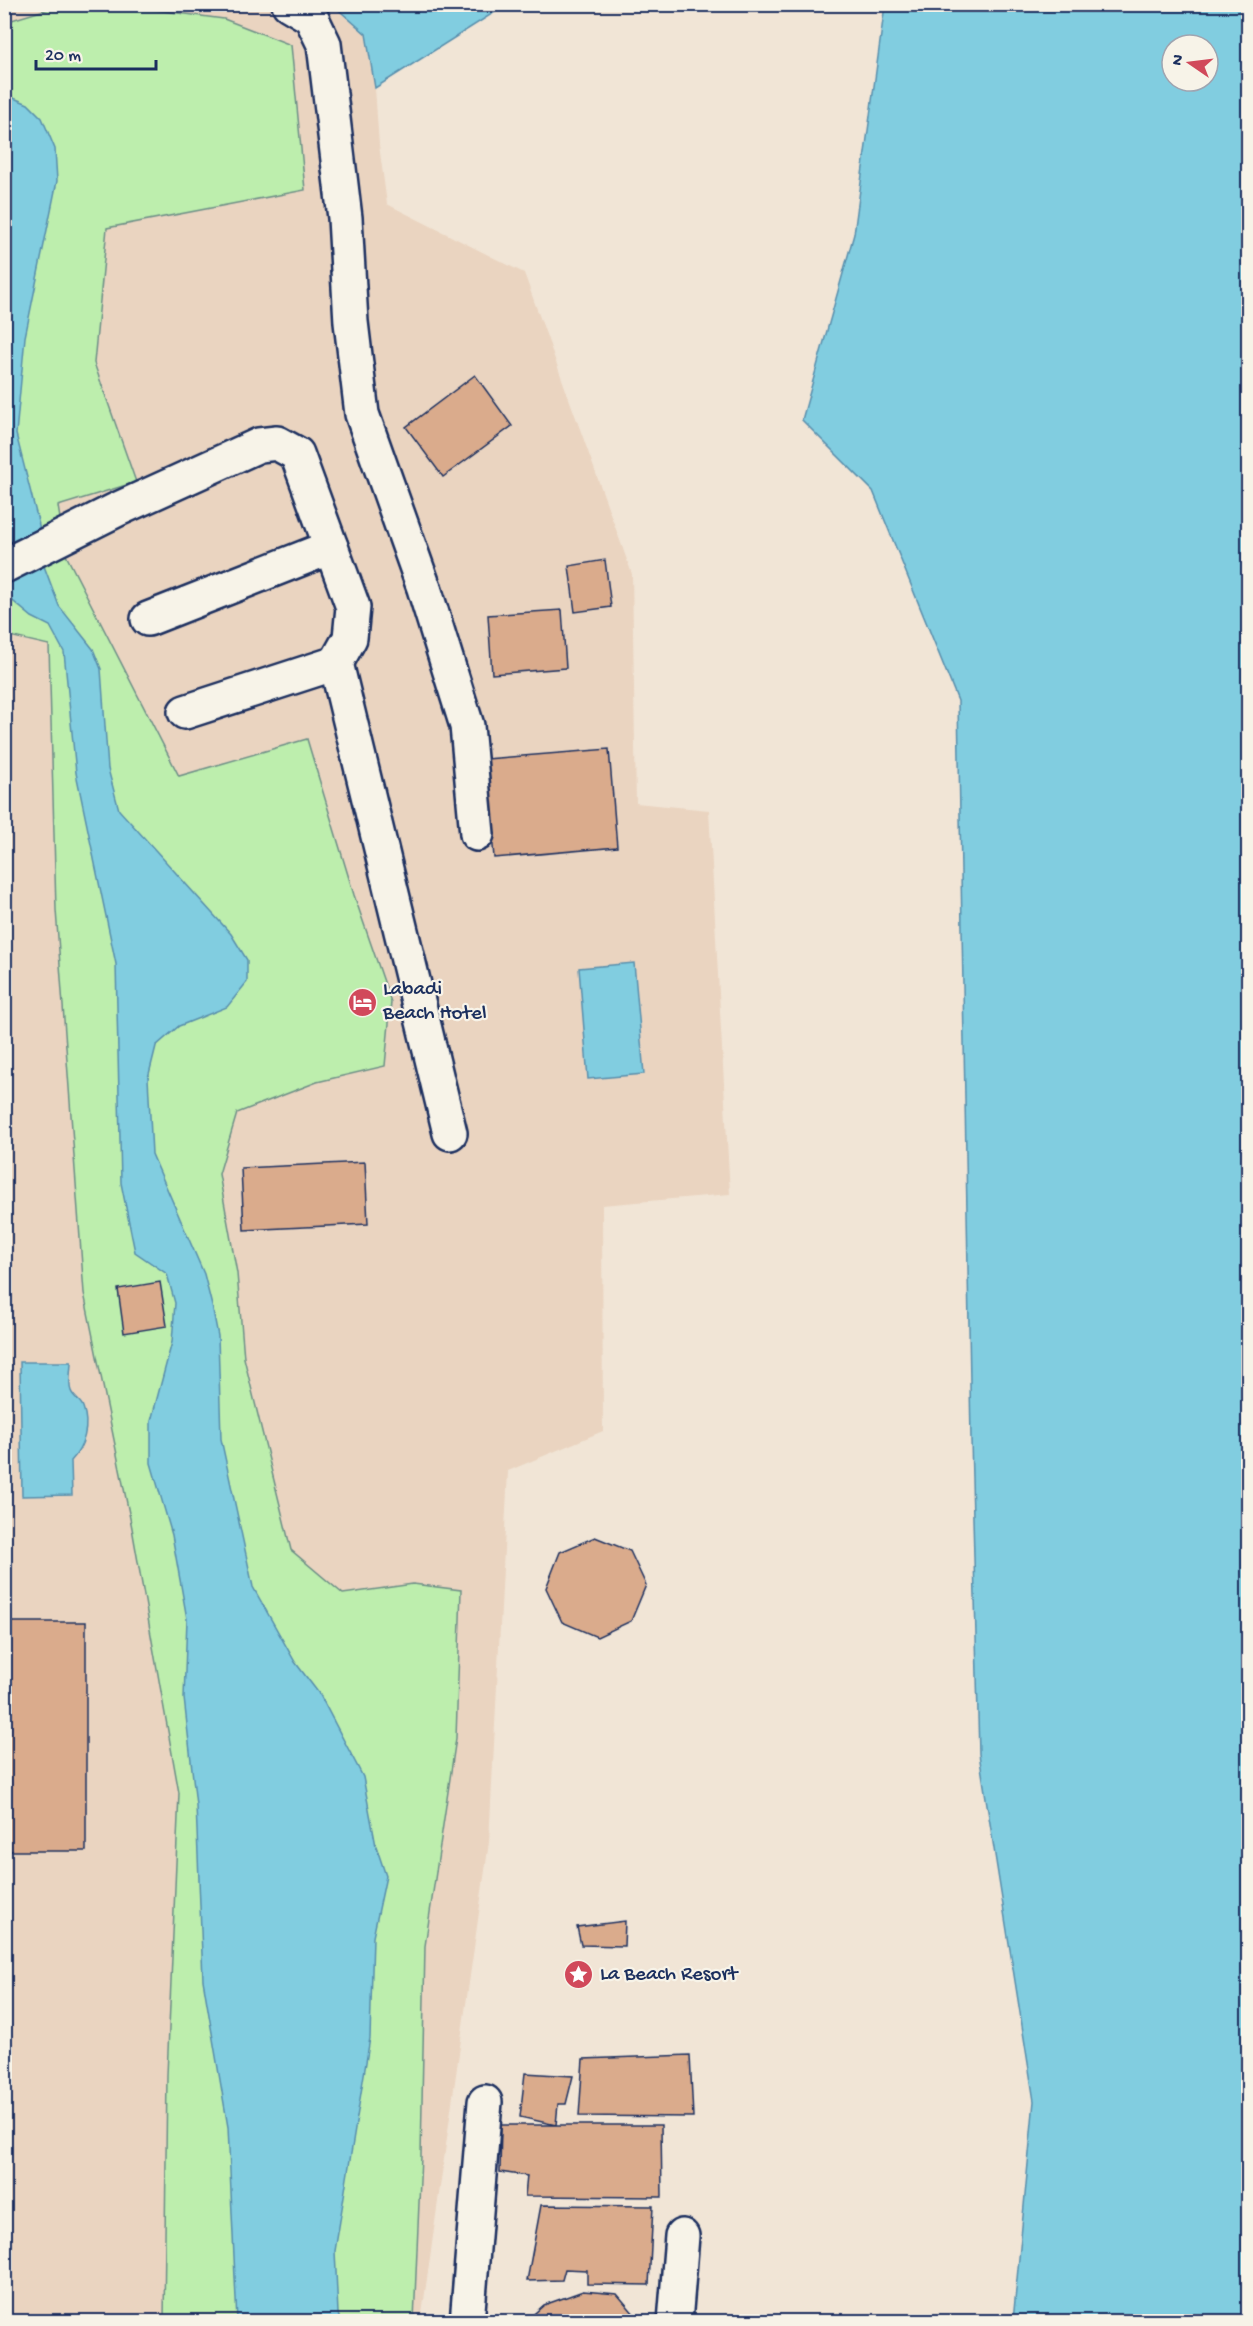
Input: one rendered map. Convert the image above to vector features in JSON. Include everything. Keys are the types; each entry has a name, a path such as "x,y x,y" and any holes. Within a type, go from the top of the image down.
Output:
{"lane":[{"path":"289,4 311,17 324,44 345,218 351,322 362,414 424,588 467,726 477,834"},
{"path":"4,566 71,532 259,445 278,443 297,454 353,608 350,638 336,663 185,712"},
{"path":"148,619 331,547"},
{"path":"336,663 450,1133"},
{"path":"466,2322 485,2102"},
{"path":"675,2322 682,2236"}],"shaded area":[{"name":"Labadi Beach Hotel","path":"5,5 333,5 366,34 375,88 379,145 387,204 524,273 632,574 636,803 709,810 730,1194 602,1205 603,1431 508,1471 489,1842 421,2321 5,2322"}],"green space":[{"path":"61,5 117,5 224,19 291,45 305,190 107,228 94,363 136,482 58,506 66,555 179,776 307,739 354,895 391,1002 385,1066 317,1082 237,1113 219,1174 237,1273 244,1358 291,1550 343,1594 413,1584 461,1590 456,1738 425,1946 421,2156 414,2321 164,2321 167,2075 179,1793 132,1528 84,1293 56,910 49,645 5,635 5,22"}],"water":[{"path":"333,5 506,5 375,88 366,34"},
{"path":"885,5 1248,5 1248,2321 1013,2321 1034,2101 979,1754 958,701 873,491 802,420 854,234"},
{"path":"4,94 28,104 42,118 55,149 57,181 25,337 16,434 39,525 44,566 59,606 93,649 101,669 108,769 119,810 231,934 247,960 247,982 227,1007 179,1026 156,1046 148,1078 152,1154 204,1274 213,1310 218,1336 221,1439 253,1587 295,1662 320,1695 363,1777 376,1846 386,1876 373,1937 370,2038 335,2251 340,2321 237,2321 228,2127 203,1980 196,1805 184,1698 187,1619 172,1535 151,1463 151,1421 172,1342 175,1303 167,1274 135,1252 121,1183 116,964 76,773 64,652 50,626 32,617 8,597 5,590"},
{"path":"634,963 644,1074 588,1079 579,968"},
{"path":"20,1362 71,1362 70,1388 82,1405 86,1421 82,1443 71,1461 72,1495 22,1496"}],"building":[{"path":"475,375 512,426 443,477 406,427"},
{"path":"605,560 611,607 575,612 569,566"},
{"path":"562,610 566,668 492,674 488,615"},
{"path":"609,749 617,847 494,858 486,759"},
{"path":"365,1162 368,1224 244,1230 241,1168"},
{"path":"160,1282 167,1326 124,1333 118,1289"},
{"path":"595,1537 630,1551 646,1585 631,1621 597,1637 562,1622 546,1588 560,1552"},
{"path":"4,1622 86,1622 86,1851 4,1851"},
{"path":"625,1921 624,1946 581,1945 577,1927"},
{"path":"690,2055 693,2117 579,2116 583,2059"},
{"path":"525,2073 573,2076 566,2104 558,2104 556,2125 520,2117"},
{"path":"501,2125 661,2125 662,2197 525,2196 527,2176 500,2172"},
{"path":"541,2205 653,2206 649,2285 587,2284 587,2270 565,2269 562,2280 527,2281"},
{"path":"583,2291 617,2294 641,2322 525,2322 544,2305"}],"place":[{"name":"Labadi Beach Hotel","path":"362,1002"},
{"name":"La Beach Resort","path":"579,1975"}]}
